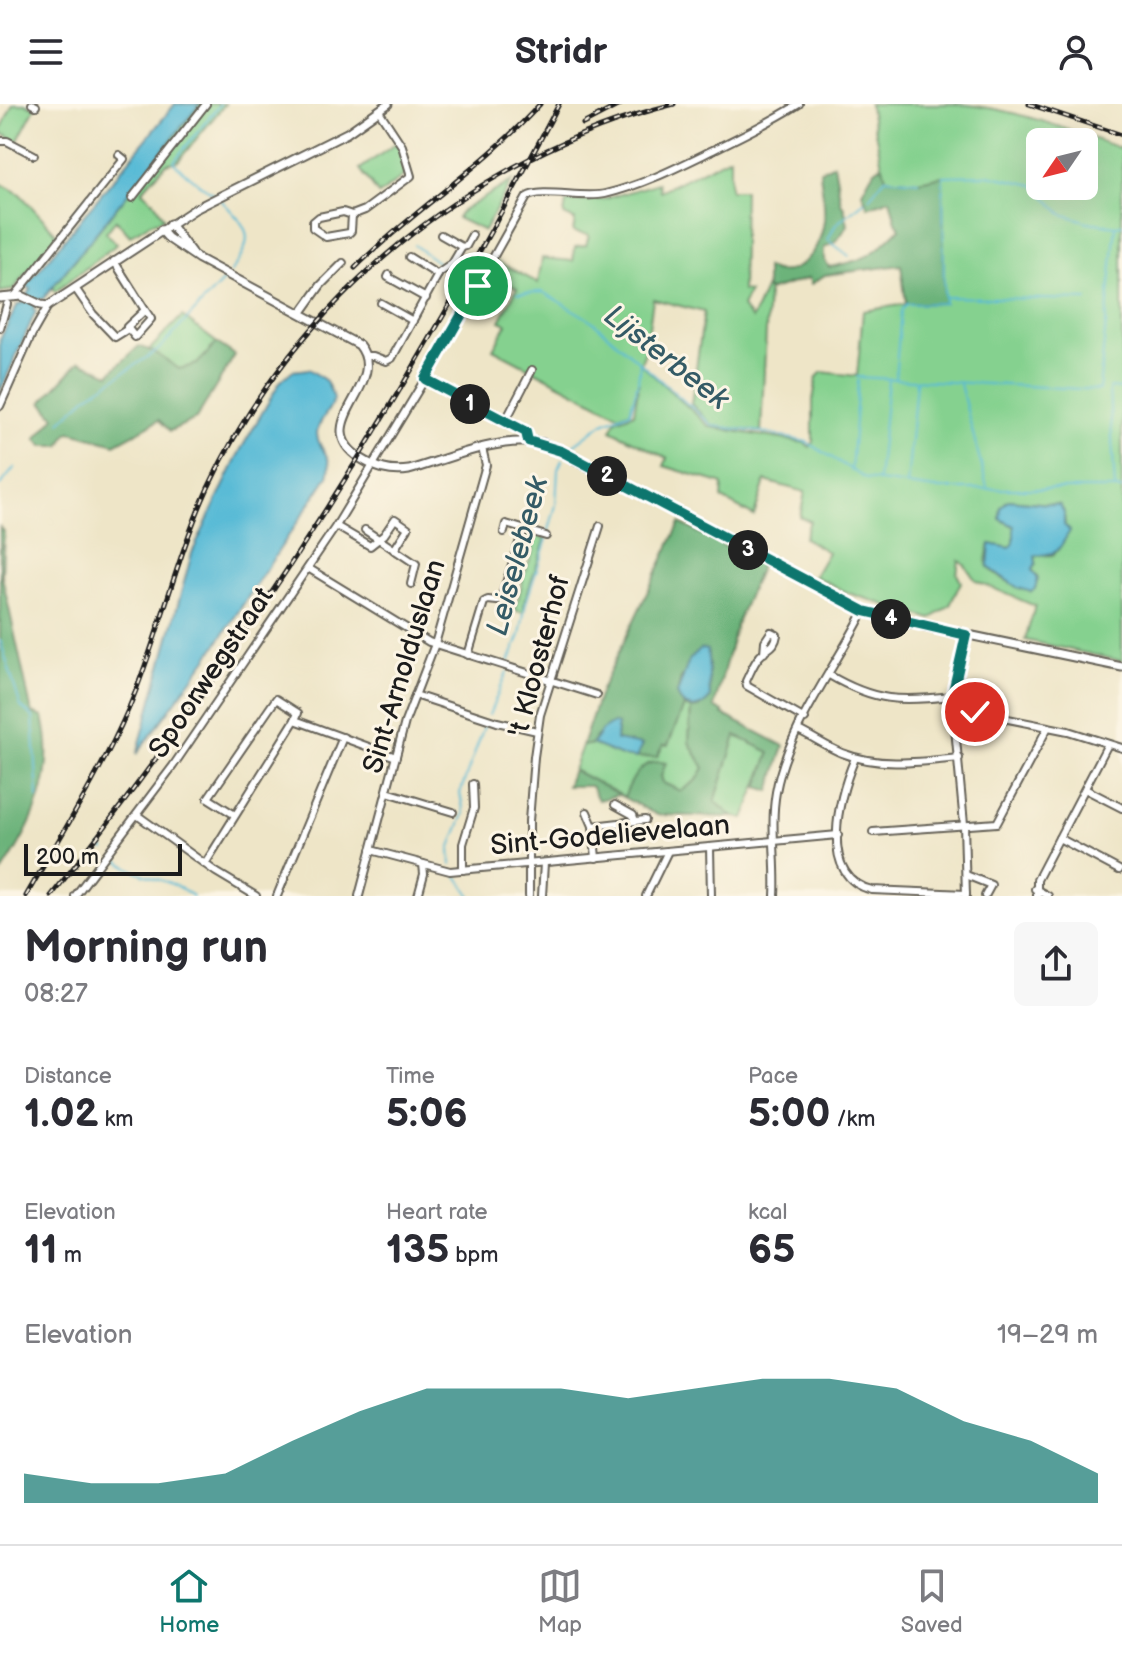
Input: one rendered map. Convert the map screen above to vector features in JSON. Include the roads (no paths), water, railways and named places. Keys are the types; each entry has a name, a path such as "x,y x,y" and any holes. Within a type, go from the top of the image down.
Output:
{"main road":[{"path":"4,301 14,297 26,298 48,306 170,224 223,194 347,133 388,104"},
{"path":"170,224 199,259"},
{"path":"161,230 199,259 353,341 366,356 365,380 345,415 342,432 350,450 373,467 409,470 501,443 528,441 561,451 864,611 1122,667"}],"street":[{"path":"132,198 206,104"},
{"name":"Spoorwegstraat","path":"75,896 137,815 336,526 425,379 514,217 530,194 592,196 636,185 759,129 799,104"},
{"path":"352,215 351,231 346,235 326,237 312,225 322,215 343,212 352,215 365,210 411,176 402,146 379,111"},
{"path":"0,141 7,141 34,155"},
{"path":"14,297 124,159 119,155"},
{"path":"441,235 462,247"},
{"path":"366,356 390,360 438,275 452,264 472,235"},
{"path":"409,257 438,275"},
{"path":"111,263 151,319 135,337 128,329"},
{"path":"301,313 321,285 343,263"},
{"path":"389,275 426,298"},
{"path":"75,288 93,314 115,337 128,329 145,310"},
{"path":"0,328 4,301"},
{"path":"381,303 413,321"},
{"path":"0,406 48,306"},
{"path":"505,422 532,370"},
{"path":"425,379 526,432 528,441"},
{"name":"Sint-Arnolduslaan","path":"359,896 396,757 435,644 486,465 482,448"},
{"path":"336,526 368,547 395,519 408,528 394,550"},
{"path":"504,532 506,524 546,536"},
{"name":"'t Kloosterhof","path":"529,896 529,821 537,731 550,680 600,526"},
{"path":"365,530 416,564 411,584"},
{"path":"468,655 484,602 501,598 523,531"},
{"path":"308,568 435,644 597,695"},
{"path":"775,896 774,815 784,761 864,611"},
{"path":"855,758 839,801 838,835 843,867 849,877 863,888 878,891 966,895 964,824 952,696 966,635"},
{"path":"764,653 746,681 747,686 805,719"},
{"path":"829,675 880,698 907,701 952,696"},
{"path":"415,695 497,722 537,731"},
{"path":"205,864 295,720 298,713 276,699 208,798 235,815"},
{"path":"953,708 1048,727 1122,748"},
{"path":"295,720 396,757"},
{"path":"873,832 998,822 1048,727"},
{"path":"798,730 855,758 896,764 959,758"},
{"path":"277,896 343,737"},
{"path":"1048,896 1036,893 1037,880 1108,744"},
{"path":"463,870 464,839 474,808 473,784"},
{"path":"1085,789 1122,808"},
{"path":"387,792 453,812"},
{"path":"615,805 633,815 635,821"},
{"path":"587,812 593,826 596,858"},
{"path":"137,815 256,896"},
{"path":"593,826 645,820"},
{"name":"Sint-Godelievelaan","path":"424,874 838,835"},
{"path":"1059,838 1119,870"},
{"path":"710,847 711,896"},
{"name":"Sint-Godelievelaan","path":"371,850 450,871"},
{"path":"646,896 668,851"},
{"path":"542,896 544,863"},
{"path":"418,896 424,874 423,864"},
{"path":"966,875 991,885 985,896"}],"water":[{"path":"175,104 200,104 43,299 39,299 0,392 0,339 18,304 23,303 31,289 26,286"},
{"path":"309,369 326,381 334,398 317,433 328,457 328,476 209,656 137,754 192,553 240,451 280,382 292,371"},
{"path":"1008,500 1060,505 1064,512 1064,525 1070,531 1057,550 1035,556 1036,563 1032,570 1038,579 1031,592 1018,588 988,567 990,544 1010,548 1014,543 1014,526 1000,519 1001,507"},
{"path":"701,649 707,650 710,698 701,706 692,708 683,704 677,694 689,660"},
{"path":"613,723 617,725 616,740 642,745 636,758 592,744 602,730"}],"waterway":[{"name":"Lijsterbeek","path":"215,194 174,161 220,104"},
{"path":"895,379 901,311 906,304 944,303 943,176 988,175 1034,185 1062,214 1116,226"},
{"path":"869,198 885,178 918,181"},
{"name":"Lijsterbeek","path":"220,199 238,218 246,234 244,250 230,273"},
{"path":"849,256 828,240 836,224 865,201"},
{"path":"857,377 1099,390 1116,226 1122,225"},
{"name":"Lijsterbeek","path":"414,245 440,264"},
{"name":"Lijsterbeek","path":"454,273 459,278"},
{"name":"Lijsterbeek","path":"60,422 88,396 158,350 226,278"},
{"name":"Lijsterbeek","path":"518,293 543,292 592,321 713,426 807,442 866,479 935,489 1122,489"},
{"path":"945,297 1087,300"},
{"name":"Leiselebeek","path":"572,446 603,423 630,412 640,362"},
{"path":"878,481 888,380"},
{"path":"851,471 858,381"},
{"path":"907,486 916,382"},
{"path":"960,384 987,487"},
{"path":"1115,489 1109,388 1122,389"},
{"name":"Leiselebeek","path":"548,533 556,505 558,469 562,460"},
{"name":"Lijsterbeek","path":"0,486 15,467"},
{"name":"Leiselebeek","path":"509,662 520,635 526,603 547,539"},
{"name":"Leiselebeek","path":"0,640 21,707 33,717 38,798"},
{"name":"Leiselebeek","path":"489,715 507,672"},
{"name":"Leiselebeek","path":"451,864 450,849 464,814 460,793 485,724"},
{"name":"Leiselebeek","path":"101,847 105,850"},
{"name":"Leiselebeek","path":"115,857 133,870 174,885 193,896"},
{"name":"Leiselebeek","path":"457,876 471,896"}],"railway":[{"path":"355,268 496,148 540,104"},
{"path":"51,896 193,708 324,512 446,311 559,104"},
{"path":"583,124 621,104"},
{"path":"26,896 93,781 128,710 208,488 245,420 289,356 341,298 398,245 461,199 529,159 600,127 674,104"},
{"path":"1029,104 1122,135"}]}
